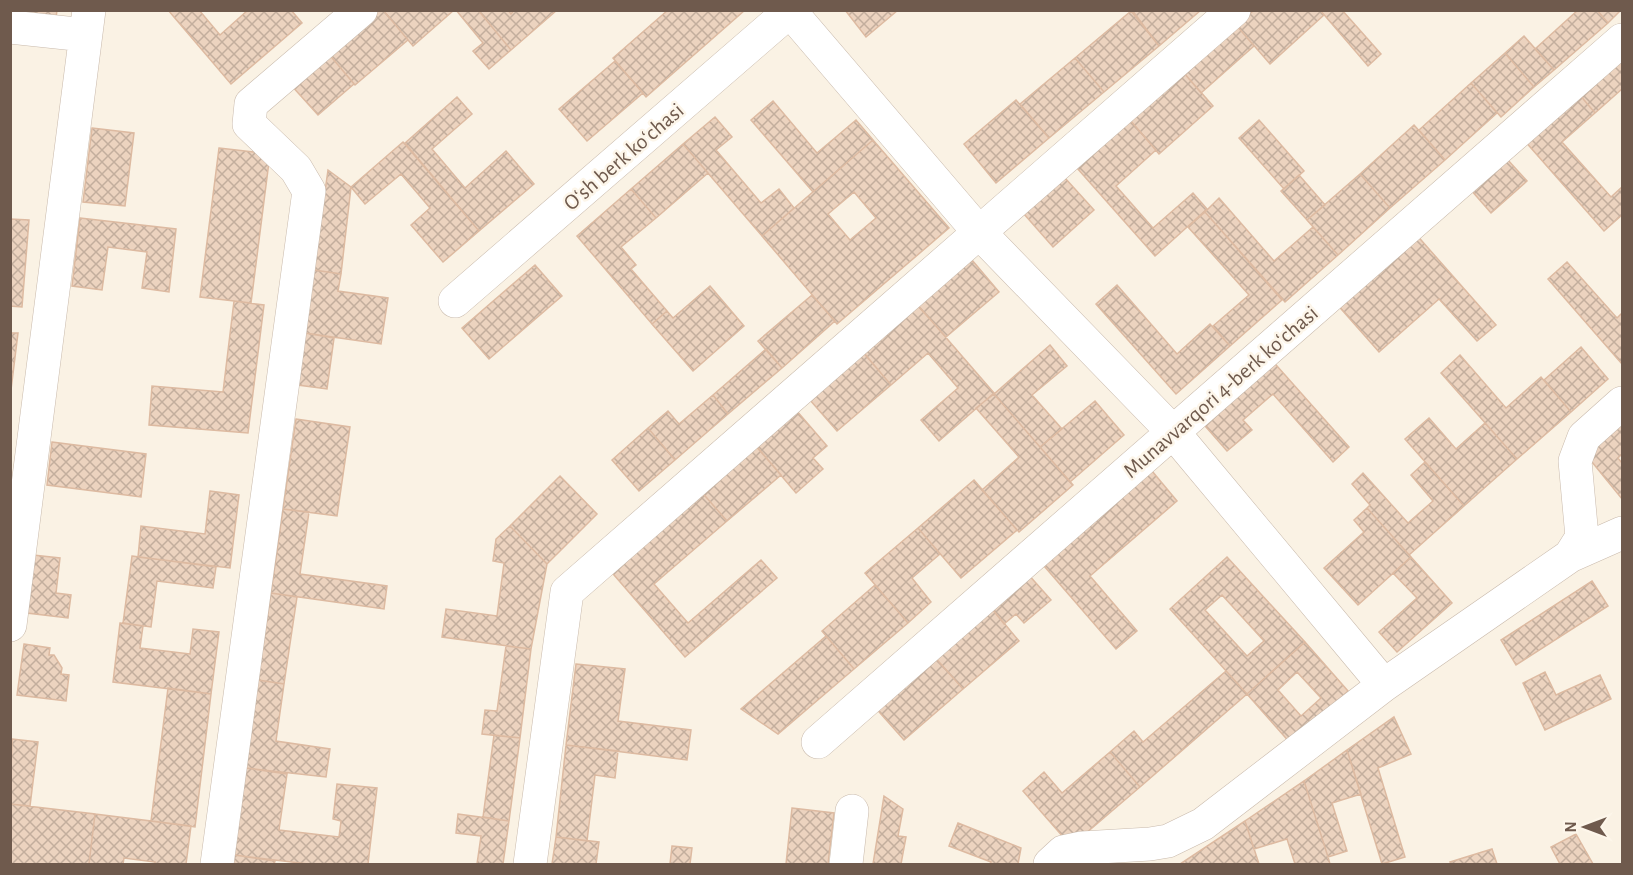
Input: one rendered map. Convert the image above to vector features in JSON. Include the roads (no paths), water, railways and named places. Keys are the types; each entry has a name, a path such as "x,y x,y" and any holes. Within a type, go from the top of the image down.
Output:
{"street":[{"path":"217,864 309,191 296,169 249,124 252,104 362,10"},
{"path":"530,864 567,592 1234,10"},
{"path":"790,11 978,231 1173,432 1384,685"},
{"name":"Oʻsh berk koʻchasi","path":"455,301 790,11"},
{"path":"10,27 87,23 10,625"},
{"name":"Munavvarqori 4-berk koʻchasi","path":"818,742 1623,40"},
{"path":"1570,556 1582,537 1575,461 1584,437 1623,403"},
{"path":"1050,864 1063,852 1082,848 1167,841 1203,824 1384,685 1570,556 1623,533"},
{"path":"846,864 852,811"}]}
